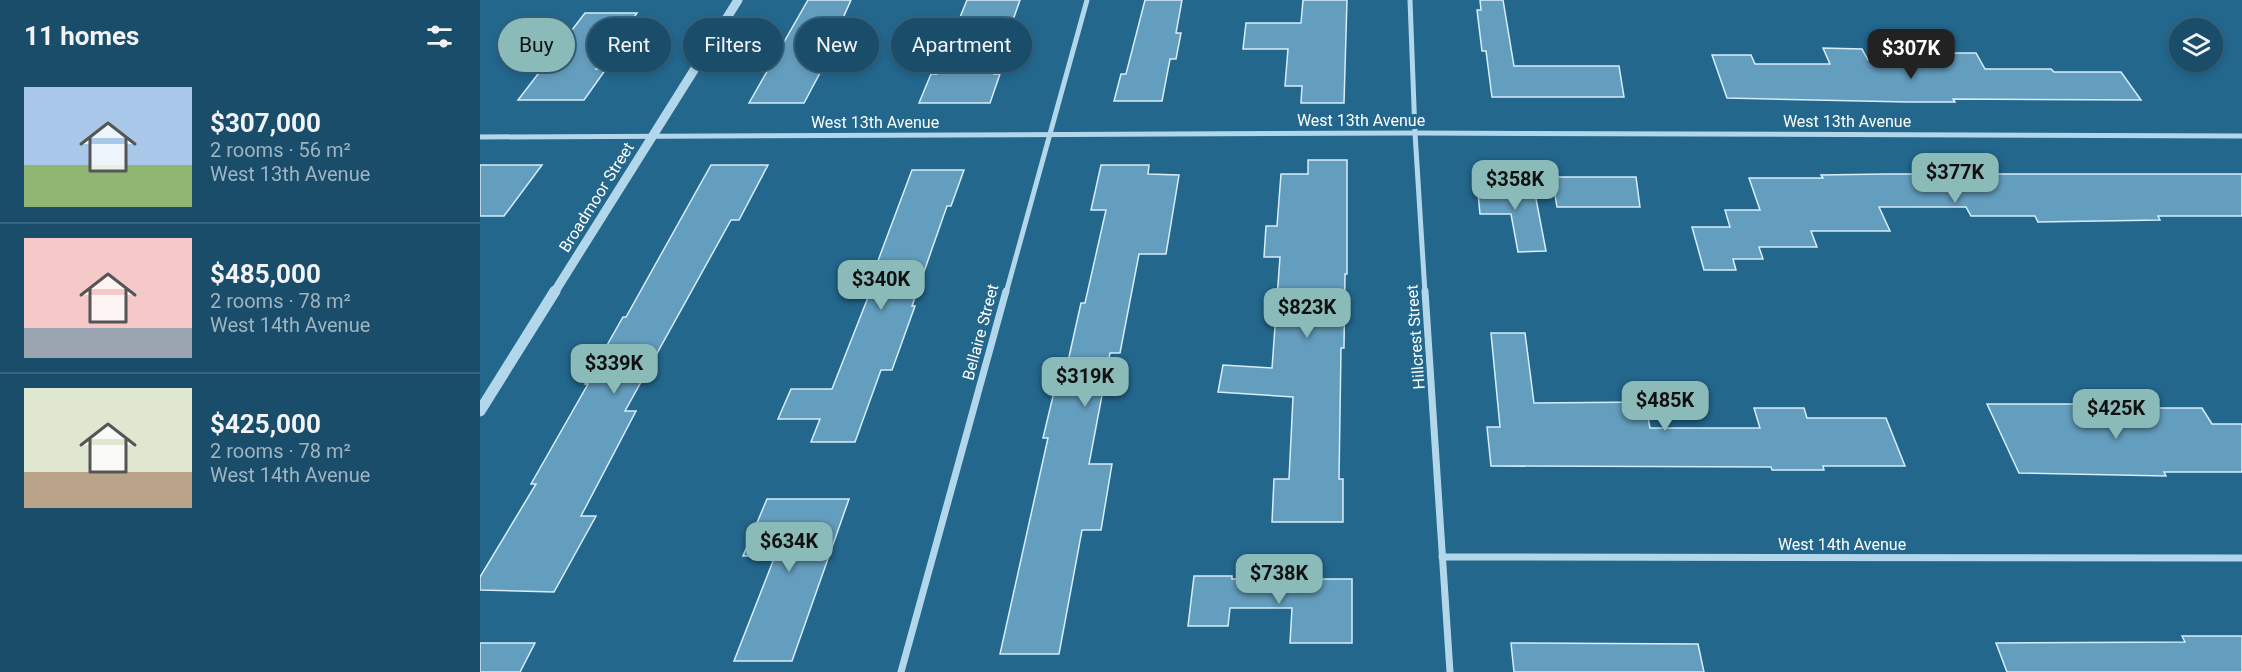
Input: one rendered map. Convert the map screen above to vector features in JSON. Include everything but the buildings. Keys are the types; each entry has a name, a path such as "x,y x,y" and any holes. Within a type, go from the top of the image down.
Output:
{"street":[{"name":"Broadmoor Street","path":"480,411 738,0"},
{"name":"Bellaire Street","path":"901,672 1087,0"},
{"name":"Hillcrest Street","path":"1410,0 1415,133 1450,672"},
{"name":"West 13th Avenue","path":"480,137 1415,133 2242,136"},
{"name":"West 14th Avenue","path":"1442,557 2242,558"}]}
